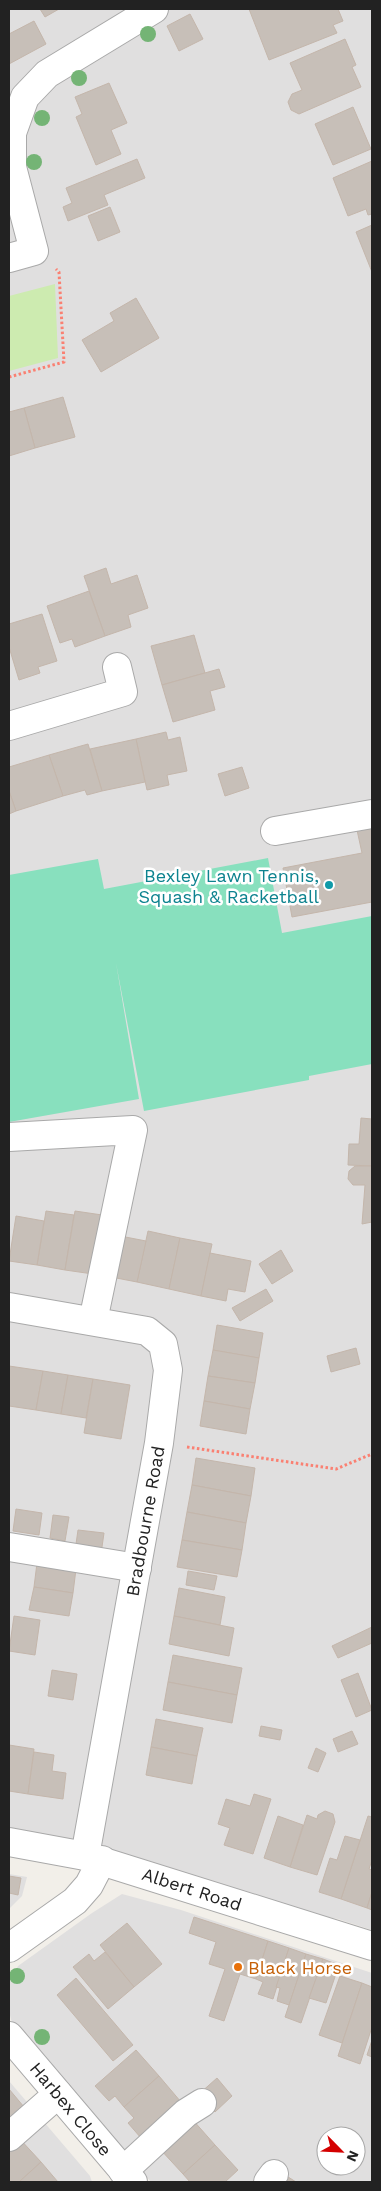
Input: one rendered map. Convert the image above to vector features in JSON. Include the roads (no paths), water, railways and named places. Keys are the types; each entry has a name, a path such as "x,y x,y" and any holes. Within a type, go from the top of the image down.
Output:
{"street":[{"path":"21,254 12,167 12,133 25,97 47,74 154,9"},
{"path":"9,726 123,691"},
{"path":"276,831 372,814"},
{"path":"9,1137 133,1130 93,1321"},
{"name":"Bradbourne Road","path":"9,1307 147,1331 163,1344 168,1370 159,1443 137,1568 93,1858"},
{"path":"9,1547 137,1568"},
{"name":"Albert Road","path":"9,1842 93,1858 372,1946"},
{"path":"9,1948 75,1901 89,1885 93,1858"},
{"name":"Harbex Close","path":"9,2036 128,2176"},
{"path":"9,2137 58,2094"},
{"path":"128,2176 186,2114 202,2103"}],"place":[{"name":"Bexley Lawn Tennis, Squash & Racketball","path":"329,885"},
{"name":"Black Horse","path":"238,1967"}]}
